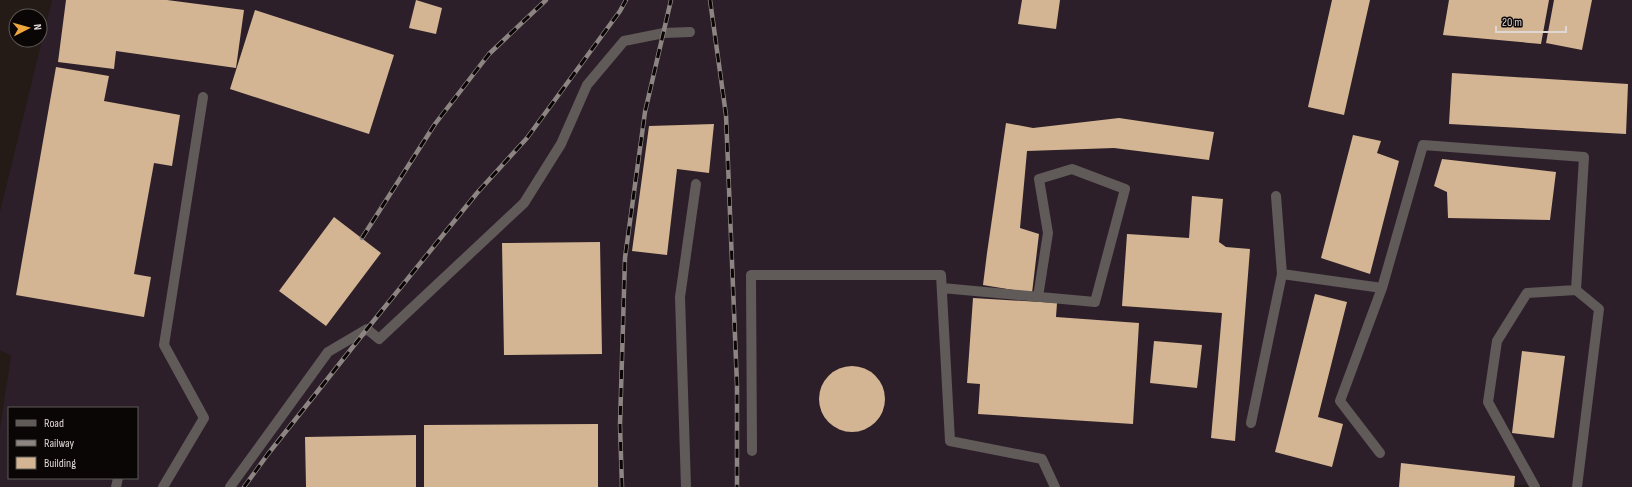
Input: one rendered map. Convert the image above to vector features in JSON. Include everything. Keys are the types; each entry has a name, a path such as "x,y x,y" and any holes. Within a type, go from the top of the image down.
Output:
{"lane":[{"path":"230,487 328,352 367,329 379,339 524,203 560,144 588,85 624,41 664,33 690,32"},
{"path":"163,487 204,418 164,345 203,98"},
{"path":"1380,453 1340,401 1382,288 1422,145 1584,158 1576,290"},
{"path":"942,288 1038,297 1095,302 1125,189 1072,169 1039,178 1048,233 1038,297"},
{"path":"686,487 680,297 696,184"},
{"path":"1251,423 1282,274 1276,196"},
{"path":"1282,274 1382,288"},
{"path":"752,451 751,275 941,275 950,441 1042,459 1055,487"},
{"path":"1535,487 1488,402 1497,341 1527,293 1576,290 1600,310 1577,487"}],"shaded area":[{"path":"52,0 1332,0 1308,107 1344,115 1370,0 1632,0 1632,487 1549,487 1514,485 1514,487 0,487 0,429 11,356 0,350 0,212 40,48 48,48 48,16"}],"building":[{"path":"66,0 167,0 244,10 236,68 116,51 114,69 58,62"},
{"path":"416,0 442,8 436,34 409,28"},
{"path":"1022,0 1060,0 1056,29 1018,24"},
{"path":"1332,0 1370,0 1344,115 1308,107"},
{"path":"1449,0 1549,0 1541,44 1443,35"},
{"path":"1554,0 1592,0 1582,50 1546,43"},
{"path":"255,10 394,55 369,134 230,89"},
{"path":"56,67 109,76 104,101 180,115 172,166 154,163 134,274 151,277 144,317 16,295"},
{"path":"1452,73 1628,84 1626,134 1449,124"},
{"path":"1119,118 1214,132 1209,160 1114,148 1027,151 1020,228 1039,234 1032,293 983,285 1006,123 1033,128"},
{"path":"714,124 709,173 677,169 667,255 632,251 649,126"},
{"path":"1353,135 1381,141 1377,153 1399,161 1370,274 1321,258"},
{"path":"1442,159 1556,172 1550,220 1448,218 1447,192 1434,186"},
{"path":"1192,196 1223,199 1219,242 1226,247 1250,249 1235,441 1211,438 1222,313 1122,306 1127,234 1189,238"},
{"path":"334,217 381,253 326,326 279,291"},
{"path":"600,242 602,354 504,355 502,243"},
{"path":"1315,294 1347,302 1318,417 1343,424 1332,467 1275,452"},
{"path":"973,298 1057,303 1056,317 1139,323 1133,424 978,414 980,384 967,383"},
{"path":"1154,341 1202,345 1197,388 1150,383"},
{"path":"1522,351 1565,356 1554,438 1512,433"},
{"path":"846,366 858,366 865,368 876,375 883,386 885,399 883,412 876,423 865,430 858,432 846,432 839,430 828,423 821,412 819,405 819,393 821,386 828,375 839,368"},
{"path":"598,424 598,487 424,487 424,425"},
{"path":"416,435 416,487 306,487 305,437"},
{"path":"1401,463 1515,476 1514,487 1399,487"}],"railway":[{"path":"362,238 435,124 489,54 546,0"},
{"path":"244,487 268,454 367,329 477,193 527,138 620,11 626,0"},
{"path":"622,487 620,425 625,258 645,112 671,0"},
{"path":"710,0 726,115 737,385 737,487"}]}
